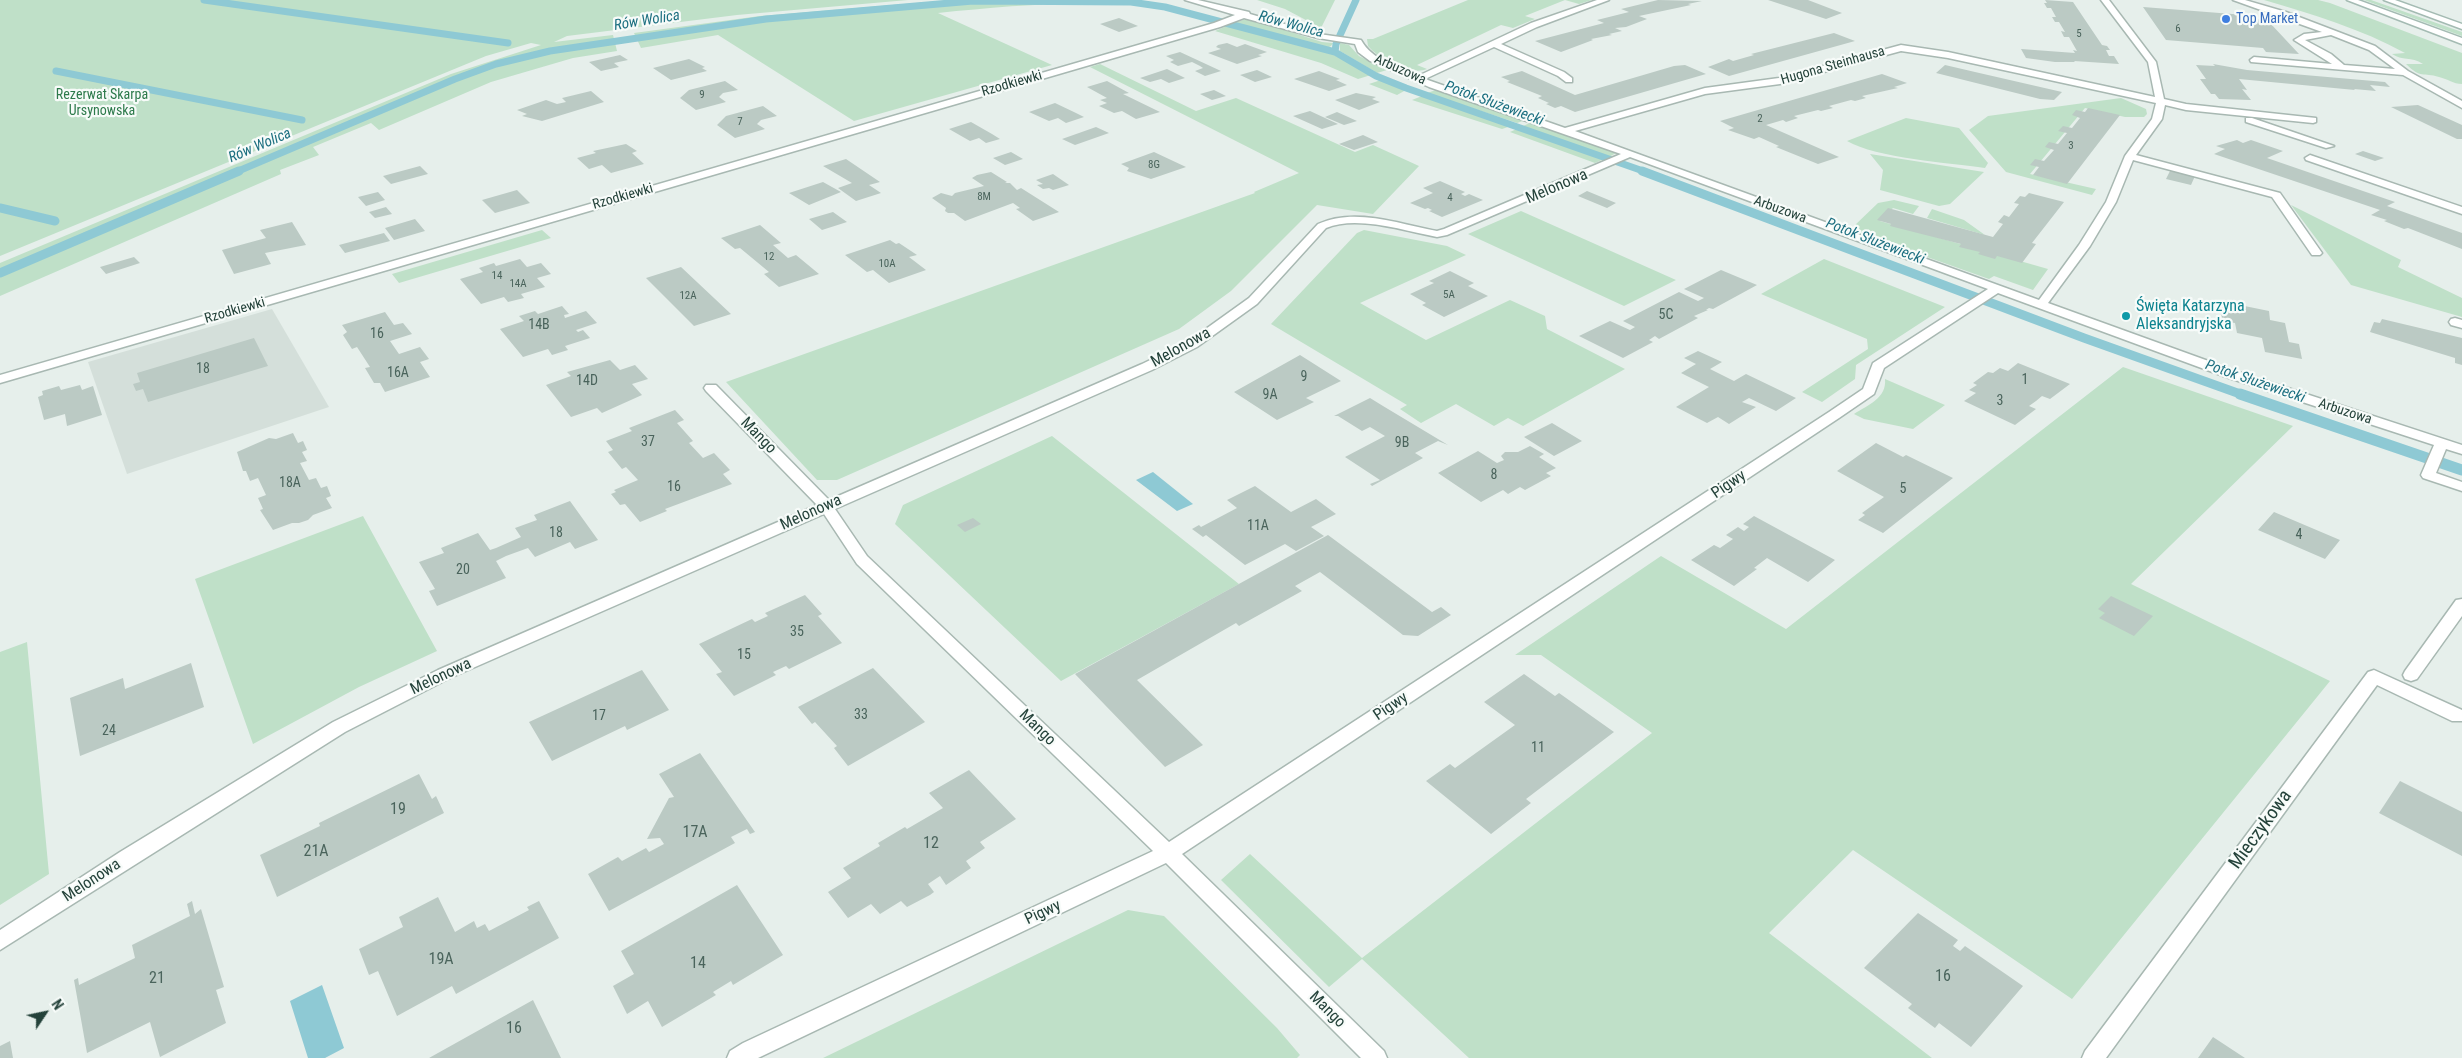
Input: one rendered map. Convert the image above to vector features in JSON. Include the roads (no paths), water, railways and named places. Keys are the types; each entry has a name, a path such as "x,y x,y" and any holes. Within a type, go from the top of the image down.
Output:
{"street":[{"name":"Arbuzowa","path":"1189,0 1325,38 1358,42 1361,50 1373,59 1418,79 1994,291 2041,305 2440,448 2462,450"},
{"path":"1418,79 1534,25 1605,0"},
{"path":"2041,305 2084,246 2111,202 2130,156 2157,119 2161,102 2152,62 2105,0"},
{"path":"2237,0 2333,32 2381,53 2405,73 2462,104"},
{"path":"2351,0 2462,41"},
{"path":"2388,0 2462,27"},
{"name":"Rzodkiewki","path":"0,379 1243,16"},
{"path":"2333,32 2307,36 2298,40 2328,56 2342,68"},
{"path":"1492,44 1561,74 1569,80"},
{"name":"Hugona Steinhausa","path":"1566,132 1705,91 1780,82 1874,54 1901,48 1965,58 2161,102 2224,111"},
{"path":"2254,60 2405,73"},
{"path":"2224,111 2313,120"},
{"path":"2224,111 2329,146"},
{"name":"Melonowa","path":"0,941 127,858 339,728 444,674 1138,371 1193,344 1253,301 1322,226 1331,222 1357,219 1438,234 1447,232 1604,167 1628,155"},
{"path":"2130,156 2276,195 2316,253"},
{"path":"2310,158 2462,211"},
{"name":"Pigwy","path":"738,1058 751,1050 1168,853 1722,491 1848,406 1869,391 1878,366 1994,291"},
{"name":"Mango","path":"711,388 826,506 862,560 1168,853 1376,1058"},
{"path":"2440,448 2428,475 2462,488"},
{"path":"2412,675 2462,604"},
{"name":"Mieczykowa","path":"2093,1058 2374,676 2458,716"}],"water":[{"path":"1153,472 1193,504 1177,511 1136,480"},
{"path":"322,985 344,1048 325,1058 308,1058 290,1001"}],"waterway":[{"path":"204,0 508,43"},
{"name":"Potok Służewiecki","path":"1335,52 1336,44 1356,0"},
{"name":"Rów Wolica","path":"236,172 455,79 496,64 550,51 766,19 973,1 1131,2 1165,7 1335,52"},
{"name":"Potok Służewiecki","path":"1335,52 1376,76 1406,88 1646,172"},
{"path":"56,71 302,120"},
{"name":"Rów Wolica","path":"0,273 239,171"},
{"name":"Potok Służewiecki","path":"1642,171 2084,338 2243,395"},
{"path":"0,208 55,221"},
{"name":"Potok Służewiecki","path":"2240,394 2462,470"}],"place":[{"name":"Top Market","path":"2226,19"},
{"name":"Święta Katarzyna Aleksandryjska","path":"2126,316"}],"park label":[{"name":"Rezerwat Skarpa Ursynowska","path":"102,104"}]}
